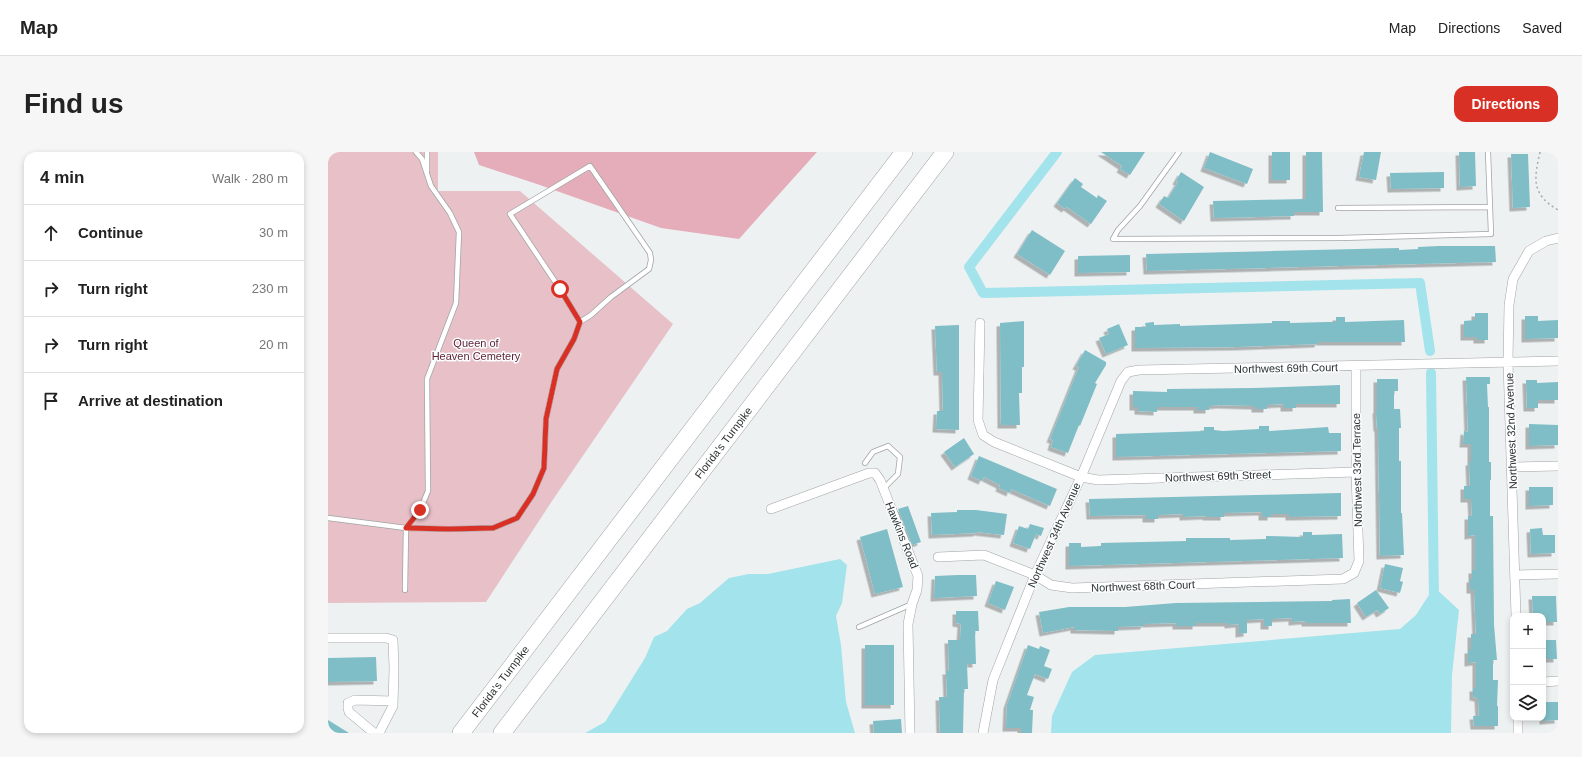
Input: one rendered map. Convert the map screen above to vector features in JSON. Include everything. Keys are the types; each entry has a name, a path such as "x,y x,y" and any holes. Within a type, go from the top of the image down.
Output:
{"highway":[{"name":"Florida's Turnpike","path":"461,733 904,152"},
{"name":"Florida's Turnpike","path":"502,733 945,152"}],"street":[{"name":"Northwest 32nd Avenue","path":"1516,613 1508,362 1509,305 1513,279 1529,251 1546,241 1558,238"},
{"name":"Northwest 34th Avenue","path":"980,323 978,420 983,435 994,442 1081,476 1035,574 993,680 983,733"},
{"name":"Northwest 69th Court","path":"1081,476 1121,381 1128,372 1139,370 1558,361"},
{"name":"Northwest 33rd Terrace","path":"1354,573 1359,561 1356,472 1356,366"},
{"path":"1512,467 1558,466"},
{"name":"Northwest 69th Street","path":"1081,476 1098,480 1356,472"},
{"name":"Hawkins Road","path":"771,509 869,473 875,473 880,480 918,576 918,590 912,604 908,624 910,733"},
{"name":"Northwest 68th Court","path":"938,557 984,556 1035,574 1051,585 1072,588 1343,580 1354,573"},
{"path":"1515,574 1558,574"},
{"path":"328,638 386,638 393,640 393,706 380,733"},
{"path":"1546,682 1558,681"},
{"path":"374,733 350,712 348,703 355,700 393,701"},
{"path":"1518,721 1518,733"}],"lane":[{"path":"405,590 406,528 420,510 428,491 427,380 456,303 459,232 450,213 431,186 422,159 416,152"},
{"path":"427,152 427,174"},
{"path":"1179,152 1140,206 1118,230 1113,239 1339,238 1491,234 1488,152"},
{"path":"328,518 406,528 449,529 493,528 517,518 533,494 544,468 546,419 557,369 574,339 580,322 649,269 651,260 650,253 590,166 510,214 580,322"},
{"path":"1338,208 1490,207"},
{"path":"865,463 873,452 888,446 900,457 898,474 883,489"},
{"path":"858,627 912,604"}],"path":[{"path":"1540,152 1535,174 1538,188 1546,203 1558,210"}],"green space":[{"name":"Queen of Heaven Cemetery","path":"328,152 438,152 438,191 520,191 673,324 552,501 486,602 328,603"}],"shaded area":[{"path":"474,152 817,152 739,239 661,228 479,165"}],"water":[{"path":"840,559 847,565 842,603 836,616 841,645 846,702 855,733 585,733 605,722 645,658 654,637 667,631 687,609 700,603 729,578 749,574 768,574"},
{"path":"1434,587 1459,610 1452,675 1451,733 1051,733 1052,716 1072,672 1095,655 1400,629 1416,615"}],"building":[{"path":"1101,152 1145,152 1130,175 1120,169 1122,166"},
{"path":"1210,152 1253,169 1247,184 1204,168"},
{"path":"1272,152 1290,152 1290,180 1272,180"},
{"path":"1306,152 1322,152 1323,212 1294,212 1294,216 1214,218 1213,201 1306,199"},
{"path":"1364,152 1381,152 1376,180 1359,177"},
{"path":"1459,152 1475,152 1476,186 1460,187"},
{"path":"1511,154 1528,154 1530,207 1513,208"},
{"path":"1181,172 1204,187 1184,221 1159,204 1164,196 1168,198 1178,182 1176,181"},
{"path":"1444,172 1444,188 1391,189 1390,173"},
{"path":"1075,178 1083,184 1081,187 1097,198 1098,195 1107,201 1091,224 1067,207 1065,209 1057,203"},
{"path":"1032,230 1065,251 1050,275 1017,254"},
{"path":"1438,246 1495,246 1496,262 1147,271 1146,254 1399,248 1399,250"},
{"path":"1130,255 1130,272 1078,273 1078,256"},
{"path":"1475,313 1488,313 1488,340 1477,340 1477,337 1464,337 1464,321 1475,320"},
{"path":"1525,316 1538,316 1538,321 1558,320 1558,338 1525,339"},
{"path":"1336,317 1345,317 1345,322 1404,320 1405,342 1318,342 1318,344 1236,347 1135,348 1135,327 1146,327 1145,323 1154,322 1154,325 1180,324 1180,326 1272,323 1272,321 1290,321 1290,323 1336,322"},
{"path":"1024,321 1024,367 1022,367 1022,393 1019,393 1020,425 1001,425 1000,323"},
{"path":"1119,324 1128,345 1106,354 1099,338 1109,334 1107,329"},
{"path":"959,325 959,430 936,429 937,411 943,411 942,372 937,372 935,326"},
{"path":"1085,350 1106,362 1106,365 1095,383 1097,384 1068,453 1051,447 1053,440 1050,439 1079,367 1076,366"},
{"path":"1466,377 1490,377 1490,384 1487,384 1489,407 1489,462 1491,462 1490,516 1493,516 1494,625 1497,660 1493,660 1493,680 1498,680 1498,726 1474,726 1473,716 1479,716 1478,698 1473,697 1473,688 1476,688 1476,662 1468,663 1468,650 1471,650 1471,634 1476,634 1474,590 1470,590 1472,570 1475,570 1475,535 1468,536 1468,516 1472,516 1471,499 1464,499 1464,486 1470,486 1469,462 1471,462 1471,444 1463,444 1464,431 1468,432"},
{"path":"1377,379 1398,379 1398,391 1394,391 1394,409 1400,409 1401,428 1399,428 1399,461 1401,461 1401,513 1404,555 1380,556 1378,428 1376,410"},
{"path":"1526,380 1537,380 1537,383 1558,382 1558,400 1538,400 1538,408 1527,408"},
{"path":"1340,385 1340,404 1296,404 1296,408 1284,408 1284,404 1267,405 1267,409 1255,409 1255,406 1221,405 1209,406 1209,410 1197,410 1197,407 1157,407 1157,412 1138,411 1138,407 1133,407 1133,391 1167,392 1167,389"},
{"path":"1529,424 1558,425 1558,445 1529,446"},
{"path":"1259,426 1269,426 1269,431 1328,427 1329,433 1341,433 1341,451 1116,457 1116,434 1204,431 1204,427 1214,427 1214,430 1223,431 1259,429"},
{"path":"964,438 974,454 955,467 944,452"},
{"path":"979,456 1057,489 1050,506 1011,489 1010,493 999,488 1000,485 984,477 982,481 971,476"},
{"path":"1529,487 1553,487 1553,505 1529,506"},
{"path":"1341,493 1341,516 1289,517 1289,514 1271,514 1271,517 1262,517 1262,512 1224,513 1224,517 1183,517 1183,514 1158,515 1158,519 1146,519 1146,515 1090,516 1089,499"},
{"path":"908,506 921,542 912,545 898,509"},
{"path":"957,510 976,510 1007,514 1004,535 977,532 932,535 931,513 957,512"},
{"path":"1030,524 1044,528 1041,536 1036,534 1030,549 1013,543 1019,526 1028,529"},
{"path":"1542,528 1543,535 1555,535 1555,553 1531,554 1530,529"},
{"path":"887,529 903,587 875,594 860,537"},
{"path":"1303,532 1312,532 1312,535 1342,534 1343,558 1069,566 1069,543 1081,543 1081,547 1101,546 1101,543 1186,541 1186,538 1230,538 1230,540 1266,539 1266,536 1303,537"},
{"path":"1385,564 1403,568 1400,581 1403,582 1400,593 1380,588"},
{"path":"976,575 977,596 934,598 935,576"},
{"path":"996,581 1014,587 1005,610 988,603"},
{"path":"1376,590 1389,608 1380,614 1377,610 1366,617 1357,603"},
{"path":"1532,596 1556,596 1557,622 1546,622 1546,613 1533,613"},
{"path":"1350,599 1351,623 1305,623 1305,621 1292,622 1292,618 1272,619 1272,626 1264,626 1264,619 1247,620 1247,633 1239,634 1239,624 1228,625 1228,623 1196,623 1196,626 1176,626 1176,623 1144,624 1144,626 1118,627 1118,631 1074,630 1074,627 1043,633 1039,612 1069,607 1125,607 1176,603 1332,601"},
{"path":"956,611 978,611 979,631 975,631 976,664 967,664 968,689 964,689 963,733 940,733 939,697 947,697 946,671 949,671 948,640 960,640 961,624 956,623"},
{"path":"1546,640 1556,640 1557,659 1546,659"},
{"path":"865,645 894,645 894,705 865,705"},
{"path":"1028,645 1039,649 1040,646 1050,650 1044,666 1052,669 1048,679 1035,674 1027,695 1034,697 1030,710 1033,710 1032,733 1021,733 1021,728 1006,728 1007,705"},
{"path":"376,657 377,681 328,682 328,658"},
{"path":"1546,702 1558,702 1558,720 1546,721"},
{"path":"901,719 902,733 874,733 873,721"},
{"path":"328,720 349,733 328,733"}],"waterway":[{"path":"1057,152 969,267 983,293 1420,283 1430,351"},
{"path":"1431,373 1434,601"}],"route":[{"path":"420,510 406,528 493,528 517,518 533,494 544,468 546,419 557,369 574,339 580,322 560,289"}]}
